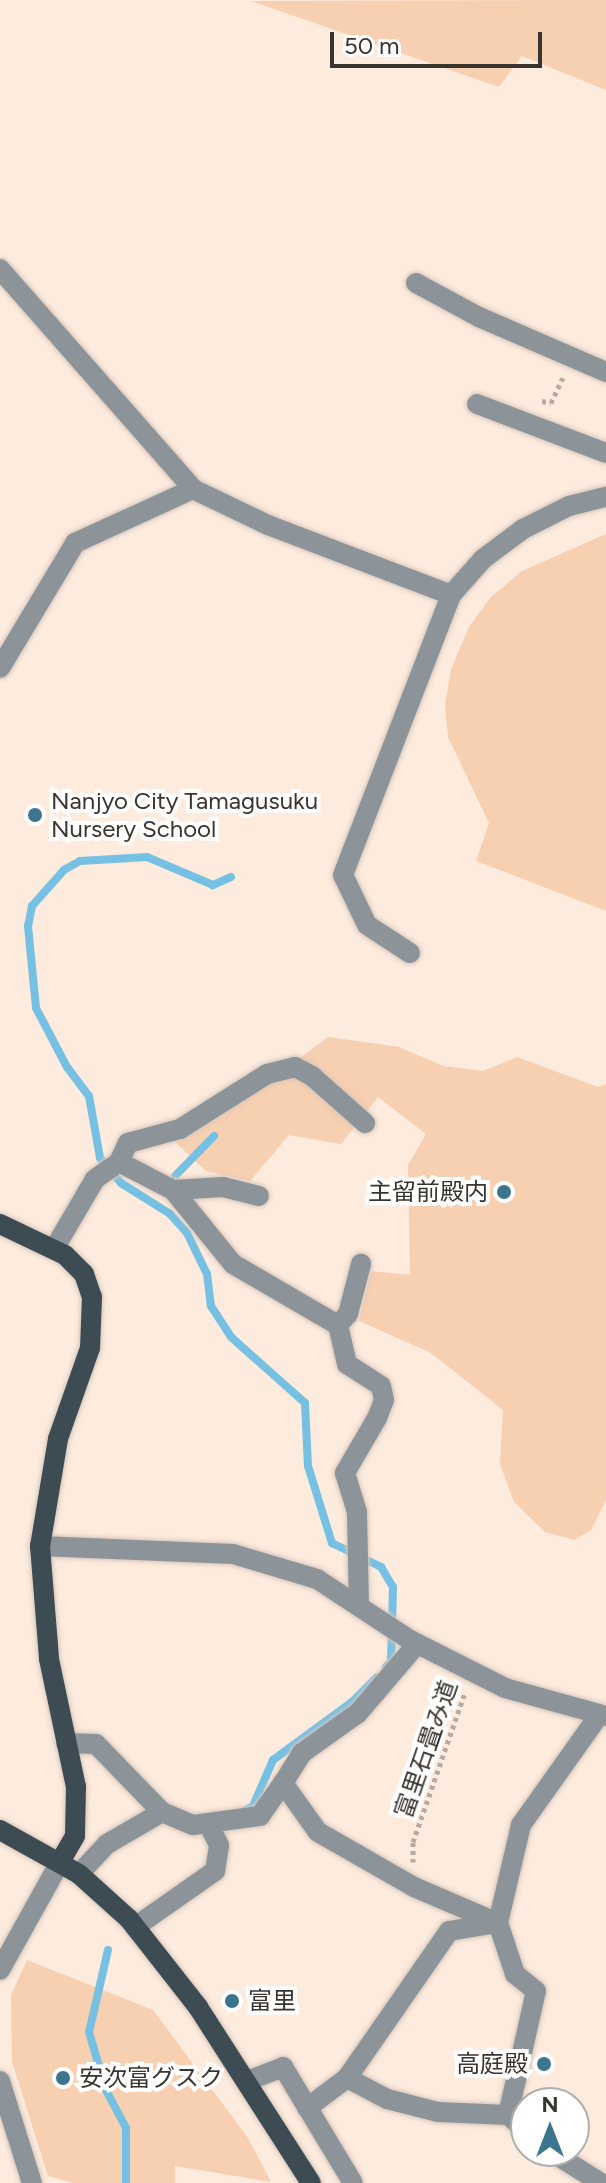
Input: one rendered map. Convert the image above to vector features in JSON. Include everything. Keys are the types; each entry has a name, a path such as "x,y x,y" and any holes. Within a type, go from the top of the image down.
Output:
{"main road":[{"path":"0,1224 54,1249 84,1274 92,1297 90,1335 58,1439 40,1546 49,1659 77,1812 75,1836 60,1862"},
{"path":"0,1830 79,1874 135,1927 198,2007 247,2081 304,2177"}],"street":[{"path":"0,269 193,489 451,595"},
{"path":"416,283 570,358 606,372"},
{"path":"477,404 606,453"},
{"path":"0,668 75,543 193,489"},
{"path":"410,953 367,925 343,875 451,595 483,559 523,529 569,506 606,497"},
{"path":"54,1249 95,1179 118,1162 128,1143 180,1129 267,1074 295,1067 365,1123"},
{"path":"118,1162 173,1190 233,1264 338,1325 347,1364 381,1386 384,1400 345,1473 357,1512 358,1576 367,1612"},
{"path":"173,1190 223,1187 259,1196"},
{"path":"338,1325 348,1314 361,1264"},
{"path":"40,1546 233,1554 317,1579 413,1642 472,1671 601,1717 521,1825 498,1923 515,1974 536,1991 508,2115 438,2112 387,2099 347,2078"},
{"path":"66,1743 96,1744 164,1812 201,1825 260,1816 302,1753 358,1713 413,1642"},
{"path":"283,1783 318,1832 414,1887 498,1923"},
{"path":"79,1874 107,1844 164,1812"},
{"path":"135,1927 215,1871 219,1845 201,1825"},
{"path":"0,1970 60,1862"},
{"path":"307,2108 347,2078 449,1931 498,1923"},
{"path":"247,2081 283,2067 353,2183"},
{"path":"0,2081 32,2183"},
{"path":"576,2167 601,2183"}],"path":[{"path":"538,399 551,403 570,358"},
{"name":"富里石畳み道","path":"414,1887 413,1842 472,1671"}],"shaded area":[{"path":"606,0 606,90 522,56 499,87 251,1"},
{"path":"606,534 606,911 476,861 489,823 448,737 445,706 451,669 469,627 491,597 522,571"},
{"path":"328,1037 399,1047 443,1066 483,1071 517,1057 598,1087 606,1084 606,1500 591,1530 574,1540 545,1532 514,1502 500,1464 503,1410 431,1353 359,1321 371,1271 410,1275 408,1165 426,1134 378,1097 341,1144 289,1135 250,1181 206,1171 175,1142 226,1113"},
{"path":"27,1960 153,2010 248,2138 271,2182 175,2166 175,2183 73,2183 48,2176 12,2062 11,1995"}],"waterway":[{"path":"231,877 213,885 147,857 80,861 64,870 32,906 28,926 36,1008 67,1067 89,1096 100,1158 121,1183 170,1214 187,1233 207,1274 211,1306 231,1337 305,1403 308,1466 332,1543 381,1567 393,1587 391,1662 386,1667"},
{"path":"175,1176 214,1136"},
{"path":"244,1811 253,1806 273,1760 352,1702 377,1677"},
{"path":"108,1950 89,2032 106,2090 126,2128 126,2183"}],"place":[{"name":"Nanjyo City Tamagusuku Nursery School","path":"35,815"},
{"name":"主留前殿内","path":"504,1192"},
{"name":"富里","path":"232,2001"},
{"name":"高庭殿","path":"544,2064"},
{"name":"安次富グスク","path":"63,2078"}]}
